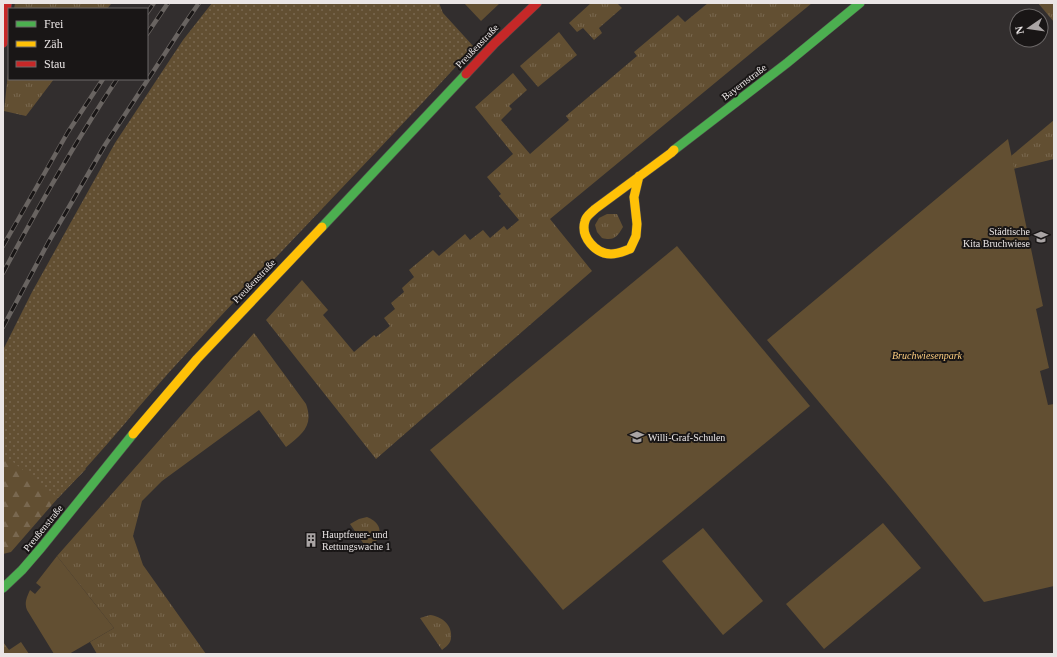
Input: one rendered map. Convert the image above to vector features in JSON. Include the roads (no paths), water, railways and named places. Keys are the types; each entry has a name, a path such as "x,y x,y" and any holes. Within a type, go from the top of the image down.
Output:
{"street":[{"path":"3,43 7,3"},
{"name":"Preußenstraße","path":"3,588 42,548 162,399 197,359 494,44 537,3"},
{"name":"Bayernstraße","path":"639,176 634,197 637,224 636,236 630,249 619,253 609,254 599,252 591,245 584,234 585,220 595,209 787,63 860,3"}],"railway":[{"path":"148,12 154,3"},
{"path":"148,33 168,3"},
{"path":"148,79 199,3"},
{"path":"3,246 68,132 102,80"},
{"path":"3,273 58,174 116,80"},
{"path":"3,327 48,243 105,145 148,80"}],"place":[{"name":"Städtische Kita Bruchwiese","path":"1041,237"},
{"name":"Willi-Graf-Schulen","path":"637,437"},
{"name":"Hauptfeuer- und Rettungswache 1","path":"311,540"}],"park label":[{"name":"Bruchwiesenpark","path":"927,355"}]}
